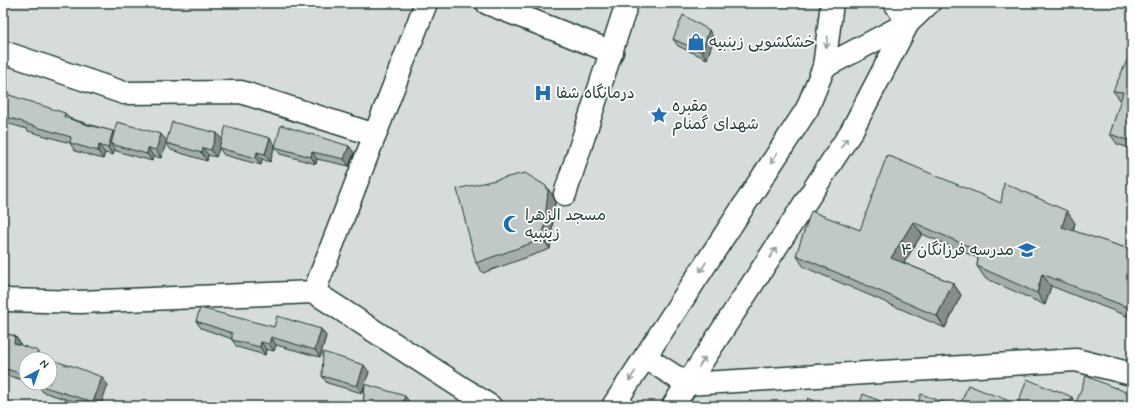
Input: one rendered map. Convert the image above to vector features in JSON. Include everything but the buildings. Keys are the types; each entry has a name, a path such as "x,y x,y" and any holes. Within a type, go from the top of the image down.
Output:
{"street":[{"path":"314,292 426,3"},
{"path":"487,3 612,52"},
{"path":"565,194 627,3"},
{"path":"613,406 807,108 824,67 832,3"},
{"path":"895,3 906,13"},
{"path":"824,67 906,13 929,3"},
{"path":"673,406 851,132 906,13"},
{"path":"3,52 124,93 241,92 375,135"},
{"path":"3,298 8,300 80,302 314,292 490,406"},
{"path":"645,357 687,384 1076,360 1132,374"}],"shaded area":[{"path":"3,3 1132,3 1132,406 3,406"}],"place":[{"name":"خشکشویی زینبیه","path":"696,42"},
{"name":"درمانگاه شفا","path":"543,93"},
{"name":"مقبره شهدای گمنام","path":"659,115"},
{"name":"مسجد الزهرا زینبیه","path":"512,224"},
{"name":"مدرسه فرزانگان ۴","path":"1027,250"}]}
